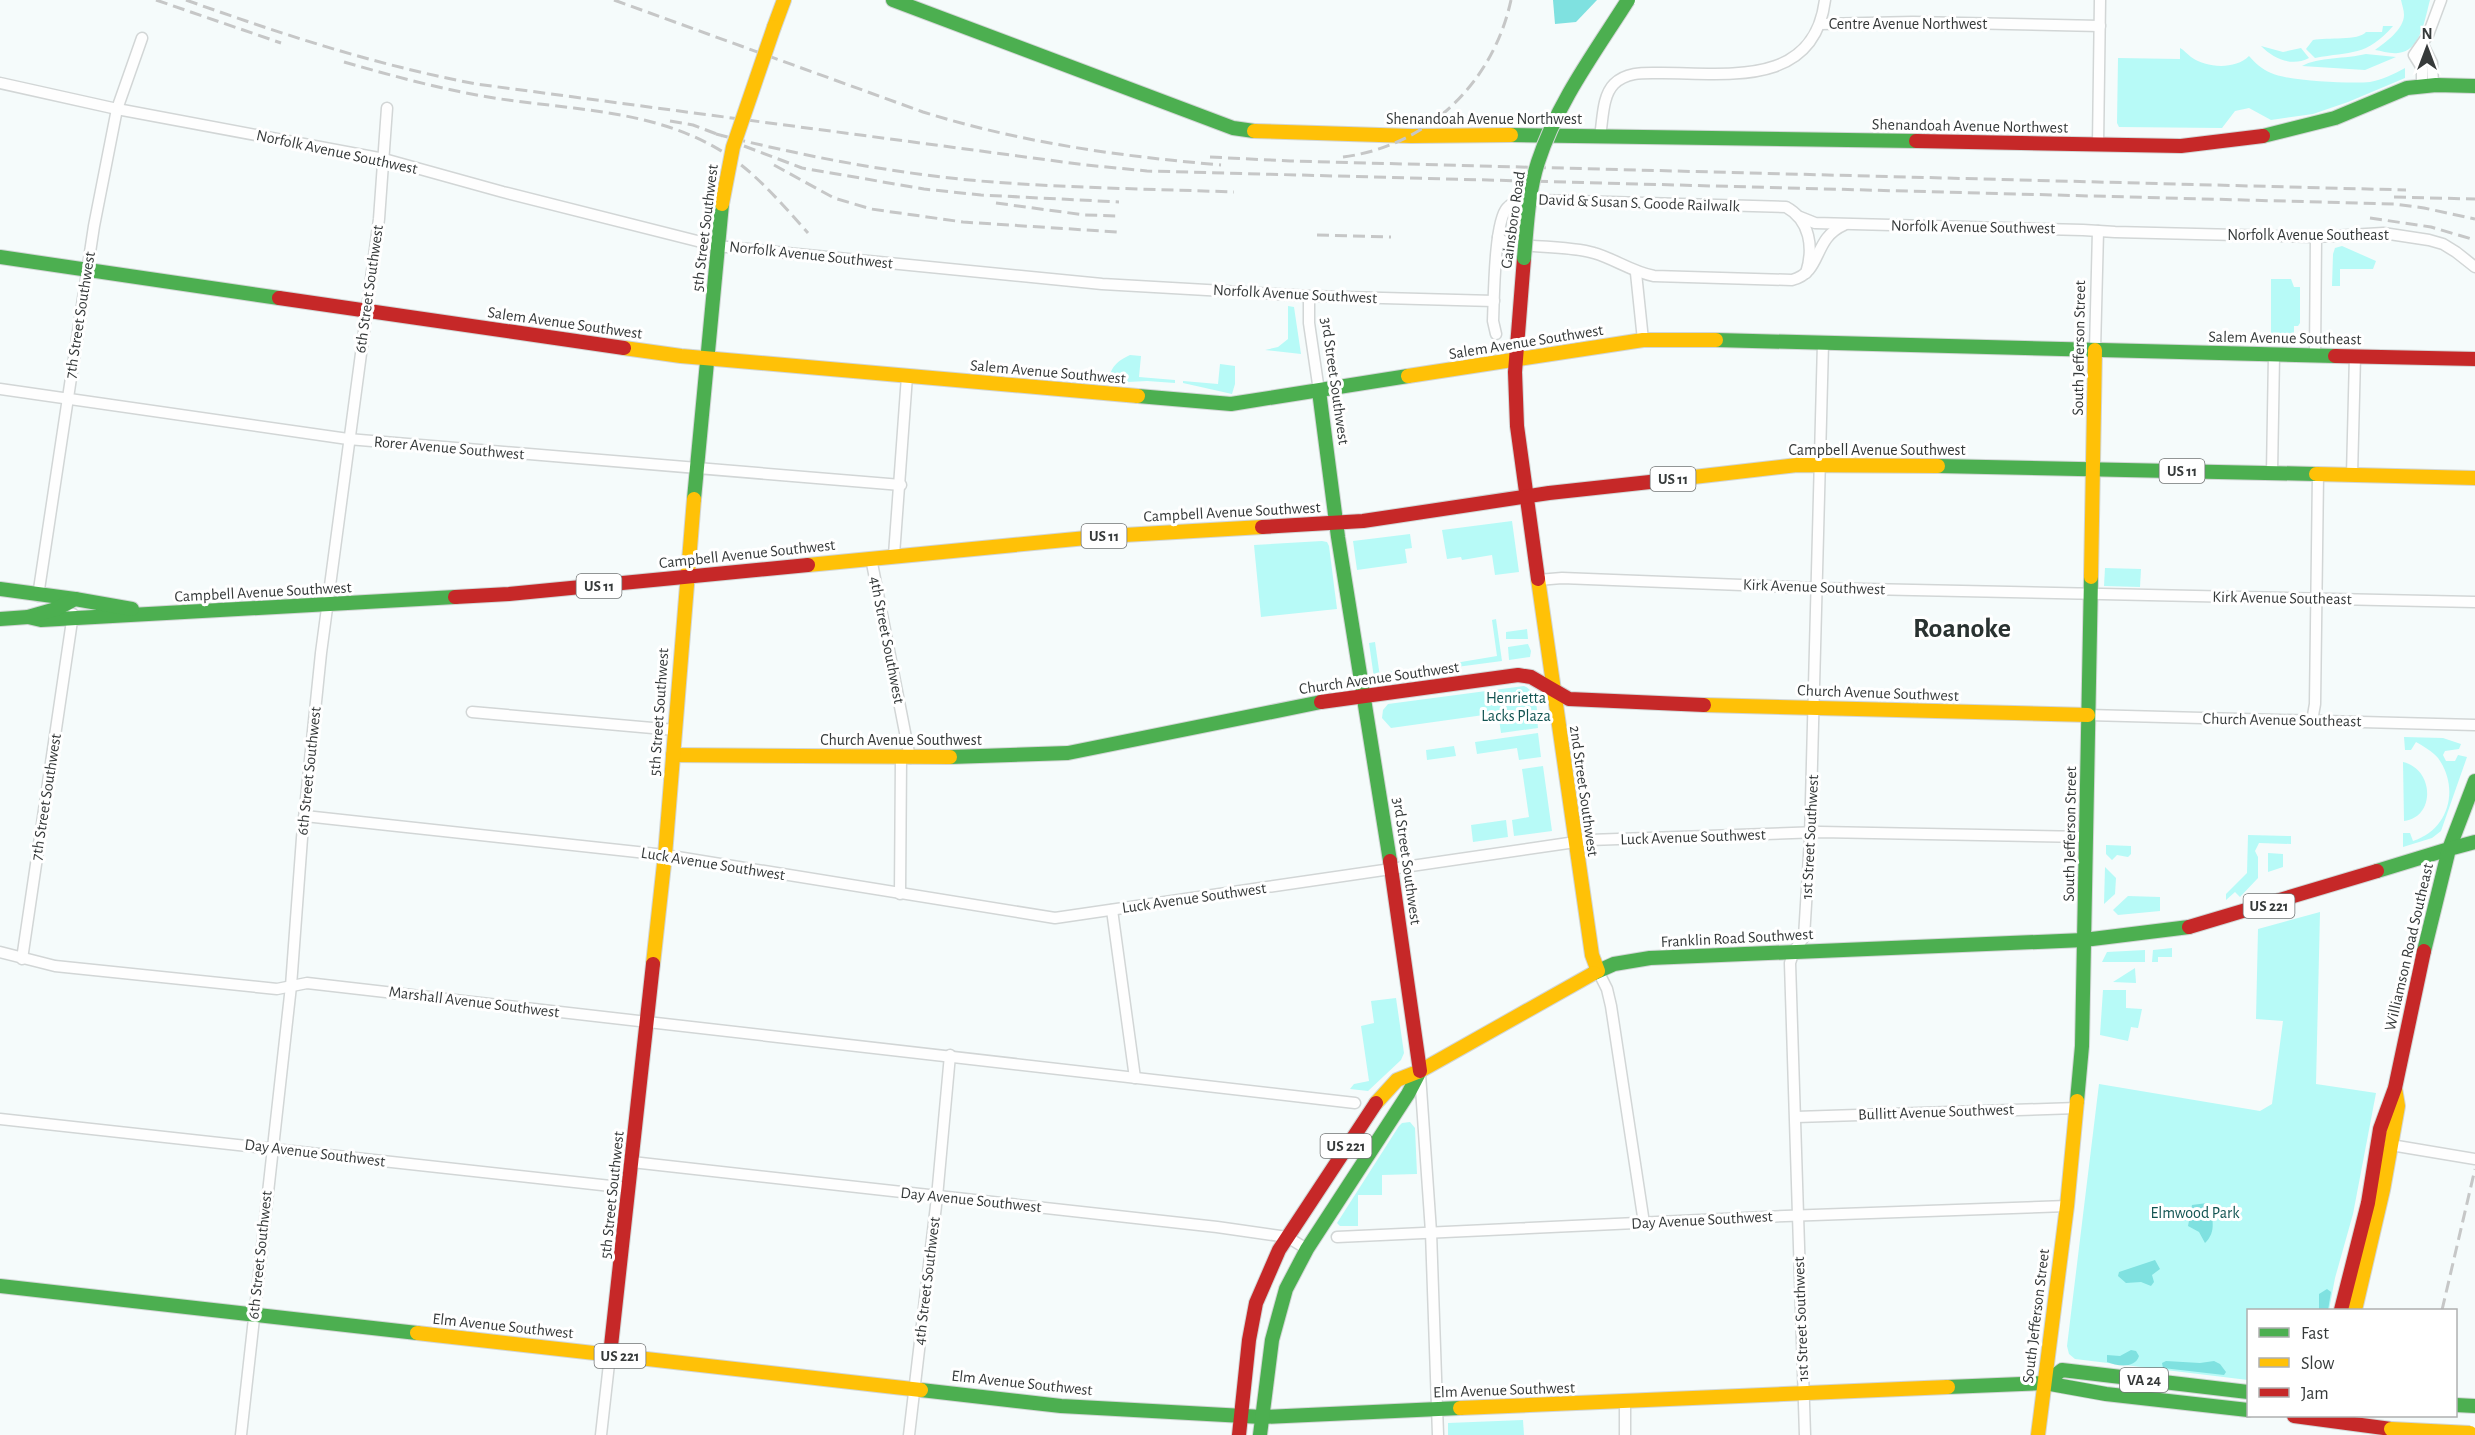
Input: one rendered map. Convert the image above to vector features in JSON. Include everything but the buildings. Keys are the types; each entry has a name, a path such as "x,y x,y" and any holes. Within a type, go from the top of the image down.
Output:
{"main road":[{"name":"5th Street Southwest","path":"610,1354 665,855 687,576 722,204 733,147 746,104 784,0"},
{"name":"Shenandoah Avenue Northwest","path":"893,0 1233,128 1280,133 2181,146 2231,142 2327,121 2347,115 2397,91 2427,86 2475,86"},
{"name":"Gainsboro Road","path":"1516,360 1532,189 1546,139 1580,77 1628,0"},
{"name":"Salem Avenue Southwest","path":"0,257 367,312 707,359 1231,404 1643,340 2095,350"},
{"name":"Salem Avenue Southeast","path":"2095,350 2475,359"},
{"name":"South Jefferson Street","path":"2038,1435 2067,1206 2082,1046 2095,350"},
{"name":"2nd Street Southwest","path":"1516,360 1515,406 1538,580 1592,955 1598,971"},
{"name":"3rd Street Southwest","path":"1320,391 1337,523 1420,1071"},
{"name":"Campbell Avenue Southwest","path":"28,617 41,620 327,606 509,594 894,555 1152,532 1337,523 1673,478 1820,464 2092,469"},
{"name":"US 11","path":"2092,469 2475,478"},
{"path":"0,588 38,596 75,599"},
{"path":"38,596 72,618"},
{"name":"Campbell Avenue Southwest","path":"0,619 28,617 56,609 75,599 156,613"},
{"name":"Church Avenue Southwest","path":"673,755 905,758 1034,756 1068,753 1263,712 1518,675 1531,677 1569,699 1605,702 2088,715"},
{"name":"Williamson Road Southeast","path":"2355,1309 2363,1269 2379,1214 2385,1144 2385,1104 2395,1088 2436,895 2449,849 2475,781"},
{"path":"2449,849 2475,842"},
{"name":"US 221","path":"2084,940 2215,921 2449,849"},
{"name":"Franklin Road Southwest","path":"1239,1435 1249,1340 1256,1303 1262,1286 1287,1238 1372,1107 1397,1080 1420,1071 1614,964 1650,958 2084,940"},
{"name":"US 221","path":"1262,1417 1272,1340 1286,1289 1307,1249 1408,1094 1420,1071"},
{"name":"Williamson Road Southeast","path":"2341,1309 2347,1277 2385,1144"},
{"name":"Elm Avenue Southwest","path":"0,1286 1061,1406 1241,1417 2045,1383"},
{"name":"VA 24","path":"2045,1383 2062,1370 2247,1392"},
{"name":"VA 24","path":"2045,1383 2106,1394 2247,1410"},
{"path":"2457,1405 2473,1406"},
{"path":"1260,1435 1262,1417"},
{"path":"2304,1417 2391,1428 2473,1433"}],"street":[{"path":"1820,24 1825,0"},
{"path":"2098,145 2100,0"},
{"path":"2427,86 2422,68 2414,55 2423,45 2441,0"},
{"name":"Centre Avenue Northwest","path":"1600,136 1608,93 1620,79 1642,73 1751,73 1766,70 1781,65 1801,51 1820,24 1913,22 2100,26"},
{"name":"7th Street Southwest","path":"38,596 87,270 117,110 142,38"},
{"path":"2423,45 2432,63 2427,86"},
{"name":"Norfolk Avenue Southwest","path":"0,83 117,110 384,159 503,192 717,246 1102,284 1309,296 1494,301"},
{"name":"6th Street Southwest","path":"241,1435 291,986 305,816 327,606 367,312 384,159 387,108"},
{"name":"David & Susan S. Goode Railwalk","path":"1498,237 1499,223 1508,207 1517,202 1538,200 1786,207 1800,217"},
{"path":"1800,217 1809,236 1809,261 1806,273"},
{"name":"Norfolk Avenue Southwest","path":"1800,217 1815,223 2098,231"},
{"path":"1498,237 1506,244 1591,252 1619,263 1636,273 1654,276 1792,280 1806,273 1813,266 1824,241 1834,230 1848,224"},
{"name":"Norfolk Avenue Southeast","path":"2098,231 2316,237 2383,233 2429,240 2456,252 2475,267"},
{"name":"South Jefferson Street","path":"2095,350 2098,231"},
{"path":"1496,334 1494,301 1498,237"},
{"path":"2315,356 2316,237"},
{"path":"1636,273 1643,340"},
{"name":"3rd Street Southwest","path":"1309,296 1310,323 1320,391"},
{"name":"1st Street Southwest","path":"1805,1435 1790,963 1794,951 1804,937 1811,832 1823,343"},
{"path":"2272,473 2274,355"},
{"path":"2352,475 2355,356"},
{"name":"4th Street Southwest","path":"894,555 901,485 907,376"},
{"name":"Rorer Avenue Southwest","path":"0,390 348,439 901,485"},
{"path":"2312,721 2315,704 2318,474"},
{"name":"4th Street Southwest","path":"871,558 905,758 900,894"},
{"name":"Kirk Avenue Southwest","path":"1538,580 1562,578 1817,588 2090,594"},
{"name":"Kirk Avenue Southeast","path":"2090,594 2475,602"},
{"name":"7th Street Southwest","path":"22,959 75,599"},
{"path":"472,712 675,730"},
{"name":"Church Avenue Southeast","path":"2088,715 2475,725"},
{"name":"Luck Avenue Southwest","path":"305,816 665,855 1055,918 1575,843 1811,832 2087,837"},
{"path":"1112,910 1135,1078"},
{"name":"Marshall Avenue Southwest","path":"0,952 55,966 277,989 307,983 1355,1102"},
{"name":"2nd Street Southwest","path":"1598,971 1607,989 1611,1006 1644,1223"},
{"name":"4th Street Southwest","path":"909,1435 937,1197 950,1055"},
{"name":"3rd Street Southwest","path":"1420,1071 1431,1232 1438,1435"},
{"name":"Bullitt Avenue Southwest","path":"1796,1117 2077,1108"},
{"name":"Day Avenue Southwest","path":"0,1119 272,1147 629,1188"},
{"path":"2385,1144 2475,1159"},
{"name":"Day Avenue Southwest","path":"632,1162 1217,1227 1287,1238 1307,1249"},
{"name":"Day Avenue Southwest","path":"1337,1238 1798,1215 2067,1206"},
{"name":"5th Street Southwest","path":"601,1435 610,1354"},
{"path":"1625,1401 1625,1435"}],"green space":[{"path":"1553,0 1597,0 1576,22 1555,24"},
{"path":"2401,0 2430,0 2417,40 2406,51 2398,53 2375,50 2384,44 2401,25 2404,15"},
{"path":"2383,26 2393,26 2374,43 2357,51 2315,58 2306,49 2313,40 2350,38 2366,32 2382,32"},
{"path":"2261,46 2283,52 2301,48 2309,58 2290,62 2277,58"},
{"path":"2180,48 2197,61 2220,66 2236,64 2249,56 2259,66 2279,76 2304,80 2370,82 2405,68 2405,78 2313,114 2271,120 2249,108 2235,111 2222,128 2119,127 2117,123 2118,58 2180,59"},
{"path":"2366,54 2396,57 2365,70 2302,66 2316,61"},
{"path":"2342,246 2376,261 2373,269 2340,269 2340,286 2332,286 2333,254 2335,248"},
{"path":"2271,279 2291,279 2294,287 2300,287 2300,323 2294,326 2294,336 2271,338"},
{"path":"1288,306 1294,307 1301,354 1265,350 1278,347 1288,339"},
{"path":"1130,355 1141,356 1139,377 1175,380 1175,383 1147,381 1109,383 1115,366"},
{"path":"1220,364 1235,366 1235,384 1232,394 1183,383 1183,381 1218,384"},
{"path":"1512,521 1519,572 1495,575 1492,555 1462,560 1461,557 1447,559 1442,530"},
{"path":"1410,534 1412,548 1405,549 1407,563 1357,570 1353,541"},
{"path":"1327,542 1329,546 1337,609 1261,617 1254,545"},
{"path":"2105,568 2141,569 2140,587 2104,586"},
{"path":"1496,619 1502,661 1449,668 1449,664 1497,656 1492,620"},
{"path":"1527,629 1528,639 1506,639 1506,632"},
{"path":"1375,642 1380,677 1374,678 1369,643"},
{"path":"1528,644 1531,651 1530,657 1509,660 1508,647"},
{"path":"1433,666 1434,670 1381,677 1380,673"},
{"name":"Henrietta Lacks Plaza","path":"1524,686 1535,698 1538,728 1501,733 1498,713 1391,728 1382,718 1383,710 1388,704"},
{"path":"1538,733 1541,757 1519,760 1517,748 1477,754 1475,742"},
{"path":"2404,737 2443,738 2461,744 2459,749 2445,751 2443,755 2446,761 2455,761 2458,755 2467,757 2441,831 2432,838 2403,847 2403,833 2410,833 2413,841 2425,836 2435,828 2443,818 2449,795 2445,770 2438,758 2416,742 2411,750 2405,750"},
{"path":"1454,746 1456,756 1427,760 1426,750"},
{"path":"2403,762 2413,766 2421,774 2427,793 2422,811 2414,818 2404,821"},
{"path":"1543,766 1552,831 1514,836 1512,820 1529,817 1522,769"},
{"path":"1506,820 1508,837 1473,842 1471,825"},
{"path":"2248,835 2291,836 2291,844 2259,843 2255,851 2258,857 2258,878 2240,897 2235,892 2226,900 2226,894 2247,873"},
{"path":"2106,845 2131,846 2131,854 2128,857 2117,855 2112,860 2106,854"},
{"path":"2268,853 2283,854 2283,867 2268,872"},
{"path":"2105,867 2116,878 2115,894 2104,904"},
{"path":"2128,896 2160,897 2160,911 2118,915 2113,910"},
{"name":"Elmwood Park","path":"2320,912 2316,1084 2376,1093 2353,1214 2335,1278 2329,1309 2247,1309 2247,1380 2075,1359 2069,1354 2067,1346 2099,1084 2260,1111 2272,1104 2283,1021 2256,1019 2258,929"},
{"path":"2172,948 2172,957 2158,957 2158,962 2152,962 2153,950"},
{"path":"2145,950 2145,962 2102,962 2107,952"},
{"path":"2135,968 2136,983 2113,982"},
{"path":"2103,990 2126,990 2126,1008 2142,1009 2138,1028 2131,1027 2128,1041 2100,1035"},
{"path":"1396,998 1404,1053 1401,1060 1368,1091 1350,1089 1354,1084 1369,1081 1361,1026 1374,1023 1371,1001"},
{"path":"1410,1122 1415,1128 1417,1174 1382,1175 1382,1195 1358,1195 1358,1226 1340,1226 1337,1223 1399,1126"},
{"path":"2207,1203 2213,1224 2209,1239 2205,1243 2199,1232 2188,1226 2192,1205"},
{"path":"2155,1260 2160,1269 2152,1275 2154,1282 2151,1286 2141,1282 2126,1283 2118,1276 2119,1272"},
{"path":"2327,1289 2331,1292 2328,1309 2319,1309 2319,1294"},
{"path":"2131,1350 2136,1351 2139,1356 2130,1365 2116,1365 2107,1362 2107,1355 2120,1356"},
{"path":"2166,1361 2200,1363 2214,1361 2220,1364 2226,1372 2224,1375 2163,1368 2162,1363"},
{"path":"1523,1420 1524,1435 1448,1435 1448,1423"}],"railway":[{"path":"156,0 281,43"},
{"path":"186,0 329,48 402,68 476,84 1086,165 1147,171 2395,204 2475,219"},
{"path":"614,0 923,112 960,123 1071,147 1221,165"},
{"path":"1343,157 1403,140 1452,106 1489,58 1502,30 1511,0"},
{"path":"344,62 456,91 612,113 669,127 697,138 723,152 747,169 808,233"},
{"path":"670,121 693,125 722,136"},
{"path":"716,134 847,163 947,178 1044,185 1234,192"},
{"path":"744,146 802,168 924,189 981,195 1119,202"},
{"path":"1210,157 2406,190"},
{"path":"774,165 834,198 871,209 963,222 1117,232"},
{"path":"2394,197 2475,199"},
{"path":"996,203 1085,215 1118,216"},
{"path":"2370,218 2431,227 2475,240"},
{"path":"1317,235 1391,237"},
{"path":"2442,1309 2475,1169"},
{"path":"2430,1417 2430,1435"}],"traffic: fast":[{"path":"893,0 1233,128 1254,131"},
{"path":"1524,258 1532,186 1546,140 1578,78 1628,0"},
{"path":"2263,136 2335,118 2407,88 2436,85 2475,86"},
{"path":"1511,135 1916,141"},
{"path":"694,499 722,204"},
{"path":"0,257 279,298"},
{"path":"1716,340 2335,356"},
{"path":"1138,396 1231,404 1408,376"},
{"path":"1319,391 1338,537 1390,861"},
{"path":"1938,466 2316,474"},
{"path":"2077,1101 2082,1046 2091,577"},
{"path":"0,589 75,599"},
{"path":"28,617 41,620 455,597"},
{"path":"0,619 28,617 56,609 75,599 132,609"},
{"path":"950,757 1068,753 1321,702"},
{"path":"2377,871 2449,849 2475,781"},
{"path":"2424,951 2449,849 2475,842"},
{"path":"1594,973 1614,964 1650,958 2084,940 2189,927"},
{"path":"1260,1435 1272,1340 1286,1289 1307,1249 1408,1094 1420,1071"},
{"path":"0,1286 417,1333"},
{"path":"2045,1383 2062,1370 2247,1392"},
{"path":"1948,1387 2045,1383 2106,1394 2247,1410"},
{"path":"921,1390 1061,1406 1262,1417 1460,1408"},
{"path":"2457,1405 2475,1406"}],"traffic: slow":[{"path":"774,27 784,0"},
{"path":"722,204 733,147 774,27"},
{"path":"1254,131 1411,136 1511,135"},
{"path":"1408,376 1643,340 1716,340"},
{"path":"624,348 681,356 1138,396"},
{"path":"2091,577 2095,350"},
{"path":"1659,481 1797,465 1938,466"},
{"path":"2316,474 2475,478"},
{"path":"653,964 665,855 694,499"},
{"path":"808,565 1107,536 1262,527"},
{"path":"1538,579 1592,955 1598,971"},
{"path":"1704,705 2088,715"},
{"path":"673,755 950,757"},
{"path":"1376,1103 1397,1080 1420,1071 1594,973"},
{"path":"2355,1309 2383,1190 2398,1106 2395,1088"},
{"path":"2038,1435 2067,1206 2077,1101"},
{"path":"417,1333 921,1390"},
{"path":"1460,1408 1948,1387"},
{"path":"2391,1429 2470,1433"}],"traffic: jam":[{"path":"1916,141 2181,146 2263,136"},
{"path":"1524,258 1515,372 1517,426 1538,579"},
{"path":"279,298 624,348"},
{"path":"2335,356 2475,359"},
{"path":"1262,527 1363,521 1549,493 1659,481"},
{"path":"455,597 509,594 808,565"},
{"path":"1321,702 1518,675 1531,677 1569,699 1704,705"},
{"path":"1390,861 1420,1071"},
{"path":"2189,927 2377,871"},
{"path":"2341,1309 2368,1203 2380,1129 2395,1088 2424,951"},
{"path":"610,1355 653,964"},
{"path":"1239,1435 1249,1340 1256,1303 1279,1250 1376,1103"},
{"path":"2301,1417 2391,1429"}],"district":[{"name":"Roanoke","path":"1962,629"}]}
